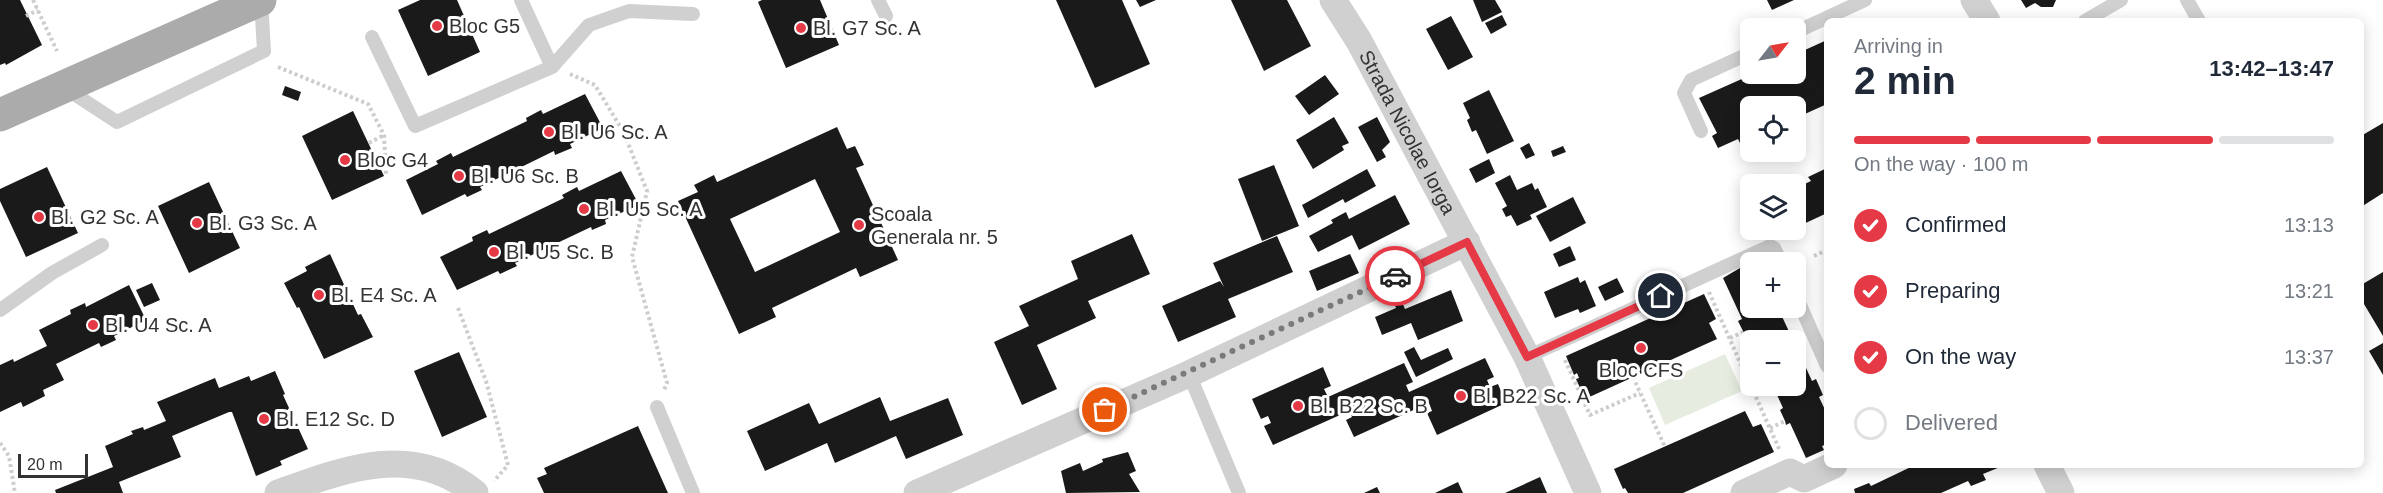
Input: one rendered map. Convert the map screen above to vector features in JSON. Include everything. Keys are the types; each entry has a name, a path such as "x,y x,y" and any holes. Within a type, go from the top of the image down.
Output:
{"main road":[{"path":"0,115 248,3"}],"street":[{"name":"Strada Nicolae Iorga","path":"1333,0 1359,41 1527,357 1588,493"},
{"path":"1974,0 1985,18"},
{"path":"917,493 1189,374 1467,242"},
{"path":"278,493 343,470 400,464 429,468 482,490"},
{"path":"1744,493 1790,472 1804,479 1828,468"},
{"path":"2048,468 2061,493"}],"lane":[{"path":"521,0 552,67"},
{"path":"878,0 886,16"},
{"path":"1826,18 1865,0"},
{"path":"2090,18 2121,0"},
{"path":"2187,0 2197,18"},
{"path":"63,87 117,122 264,51 248,3"},
{"path":"372,37 415,126 552,67 590,24 629,11 693,14"},
{"path":"1806,27 1824,19"},
{"path":"1701,131 1684,93 1691,80 1740,58"},
{"path":"0,310 52,273 102,245"},
{"path":"1757,252 1770,246 1776,252"},
{"path":"1527,357 1740,260"},
{"path":"1806,318 1824,359"},
{"path":"1189,374 1239,493"},
{"path":"657,407 693,493"}],"path":[{"path":"33,0 57,51"},
{"path":"26,16 38,10"},
{"path":"278,67 368,104 384,135 387,175"},
{"path":"552,67 595,85 624,134 647,191 632,257 667,382 657,407"},
{"path":"369,143 384,135"},
{"path":"1814,256 1824,251"},
{"path":"1702,277 1740,360"},
{"path":"458,308 486,381 508,465 482,490"},
{"path":"1730,338 1740,333"},
{"path":"1557,343 1590,416 1640,393"},
{"path":"1633,377 1665,447"},
{"path":"1756,396 1790,472"},
{"path":"1770,428 1785,421"},
{"path":"0,443 9,456 15,493"}],"shaded area":[{"path":"1725,354 1740,387 1740,392 1665,425 1649,388"}],"building":[{"path":"0,0 20,0 42,45 6,65 5,63 0,65"},
{"name":"Bloc G5","path":"420,0 457,0 480,52 428,76 398,10"},
{"name":"Bl. G7 Sc. A","path":"762,0 820,0 839,45 786,68 758,2"},
{"path":"1056,0 1122,0 1150,64 1095,88"},
{"path":"1136,0 1156,0 1140,7"},
{"path":"1231,0 1287,0 1311,46 1264,71"},
{"path":"1473,0 1495,0 1502,12 1482,22"},
{"path":"1767,0 1794,0 1772,10"},
{"path":"2021,0 2056,0 2053,7 2041,7 2035,3 2026,8"},
{"path":"1502,15 1507,25 1491,34 1485,23"},
{"path":"1451,16 1473,57 1448,70 1426,29"},
{"path":"1824,41 1824,105 1806,113 1806,96 1740,96 1740,143 1738,139 1718,148 1712,136 1717,133 1699,98 1740,80 1740,84 1806,84 1806,49"},
{"path":"1325,75 1339,94 1309,115 1295,96"},
{"path":"285,86 301,92 298,101 282,95"},
{"path":"1489,90 1514,141 1487,154 1476,130 1472,132 1467,120 1470,118 1463,103"},
{"path":"585,94 603,128 570,144 572,148 555,155 554,151 480,187 482,190 467,197 465,194 422,215 406,180 438,164 436,161 451,153 453,157 527,121 526,118 541,110 543,114"},
{"name":"Bloc G4","path":"353,111 384,176 332,200 302,136"},
{"path":"1334,117 1349,143 1342,146 1344,150 1313,169 1296,140"},
{"path":"1377,117 1390,142 1382,150 1386,157 1377,162 1358,127"},
{"path":"2383,123 2383,193 2364,205 2364,134"},
{"name":"Scoala Generala nr. 5","path":"837,127 847,149 855,146 864,165 856,168 898,260 860,277 856,268 772,308 776,317 739,334 678,201 698,192 694,185 714,175 717,182","holes":["815,179 840,232 755,272 730,219"]},
{"path":"1529,143 1535,155 1526,159 1520,148"},
{"path":"1563,146 1566,152 1553,157 1551,151"},
{"path":"1489,159 1495,173 1476,183 1469,169"},
{"path":"1274,165 1299,226 1262,241 1238,179"},
{"name":"Bl. G2 Sc. A","path":"47,167 78,233 26,257 0,201 0,189"},
{"path":"1367,169 1376,186 1345,203 1343,199 1308,218 1302,205"},
{"path":"1824,169 1824,214 1806,223 1806,183 1811,181 1808,177"},
{"path":"621,171 639,205 605,220 606,224 592,230 591,227 515,263 517,266 500,274 498,271 457,290 440,257 473,241 472,237 487,230 489,234 564,198 562,195 577,187 579,191"},
{"path":"1510,175 1517,190 1532,183 1535,190 1538,188 1547,207 1530,215 1532,219 1517,226 1511,215 1506,217 1502,209 1507,206 1495,183"},
{"name":"Bl. G3 Sc. A","path":"209,182 240,248 189,273 158,206"},
{"path":"1395,195 1410,224 1359,250 1352,235 1318,252 1309,236 1333,223 1331,220 1346,212 1349,219"},
{"path":"1573,197 1586,223 1550,242 1536,216"},
{"path":"1132,234 1150,274 1088,301 1096,318 1037,345 1057,389 1022,405 994,342 1029,326 1019,306 1078,279 1071,261"},
{"path":"1277,236 1293,272 1228,299 1236,317 1178,342 1162,306 1220,281 1224,287 1213,263"},
{"path":"1570,246 1576,260 1559,267 1553,254"},
{"name":"Bl. E4 Sc. A","path":"330,254 358,315 361,314 373,337 324,359 299,307 297,308 284,283 307,271 305,267"},
{"path":"1350,254 1359,273 1317,291 1309,271"},
{"path":"1740,268 1740,315 1723,278"},
{"path":"2383,272 2383,336 2364,304 2364,283"},
{"path":"1578,277 1580,283 1585,280 1596,306 1580,313 1578,309 1555,318 1544,292"},
{"path":"1617,278 1624,292 1605,301 1598,287"},
{"path":"152,283 160,300 144,307 136,290"},
{"name":"Bl. U4 Sc. A","path":"129,285 146,320 114,336 116,340 101,347 99,343 56,364 64,380 43,390 45,396 23,407 21,402 0,412 0,365 13,359 14,362 47,346 39,330 71,314 70,310 85,303 86,307"},
{"path":"1451,290 1463,321 1418,340 1411,323 1382,335 1375,317 1396,308 1394,302 1401,300 1405,309"},
{"name":"Bloc CFS","path":"1704,294 1716,319 1709,323 1717,339 1585,399 1576,379 1579,378 1577,373 1574,375 1566,356"},
{"path":"1783,318 1788,330 1742,330 1738,321"},
{"path":"2383,343 2383,375 2369,351"},
{"path":"1414,347 1421,360 1448,348 1453,359 1416,377 1404,352"},
{"path":"459,352 487,417 442,437 414,371"},
{"path":"1485,358 1494,377 1487,380 1490,387 1498,384 1506,403 1437,435 1427,413 1432,411 1429,403 1354,437 1346,420 1352,417 1349,411 1273,445 1264,426 1271,423 1268,416 1261,419 1252,399 1323,367 1331,386 1324,389 1328,397 1404,363 1413,382 1406,385 1409,392"},
{"path":"1806,368 1812,381 1816,379 1823,395 1819,397 1824,408 1824,445 1822,446 1824,450 1806,458 1790,423 1786,425 1780,410 1783,408 1778,396 1806,396"},
{"path":"275,371 285,394 283,395 308,449 280,461 282,465 256,476 232,412 229,412 172,436 181,457 119,482 123,493 56,493 55,490 113,467 105,446 133,434 131,431 143,427 144,430 166,421 157,402 215,378 219,388 249,376 251,381"},
{"path":"880,397 890,421 948,398 963,435 906,459 896,436 835,463 827,443 765,471 747,431 809,403 819,424"},
{"name":"Bloc CFS","path":"1745,411 1753,427 1761,424 1774,452 1683,493 1628,493 1625,488 1623,489 1614,469"},
{"path":"638,426 668,493 544,493 537,478 547,474 544,468"},
{"path":"1128,452 1136,471 1129,474 1140,492 1066,493 1061,471 1080,463 1083,471 1103,462 1102,459"},
{"path":"1909,468 1998,468 1983,474 1986,480 1971,486 1968,481 1941,493 1855,493 1854,489 1869,483 1871,486"},
{"path":"1540,477 1547,493 1505,493"},
{"path":"1458,482 1463,493 1435,493"},
{"path":"1377,487 1380,493 1364,493"}],"way so far":[{"path":"1105,410 1189,374 1395,276"}],"place":[{"name":"Bloc G5","path":"437,26"},
{"name":"Bl. G7 Sc. A","path":"801,28"},
{"name":"Bl. U6 Sc. A","path":"549,132"},
{"name":"Bloc G4","path":"345,160"},
{"name":"Bl. U6 Sc. B","path":"459,176"},
{"name":"Bl. U5 Sc. A","path":"584,209"},
{"name":"Bl. G2 Sc. A","path":"39,217"},
{"name":"Bl. G3 Sc. A","path":"197,223"},
{"name":"Scoala Generala nr. 5","path":"859,225"},
{"name":"Bl. U5 Sc. B","path":"494,252"},
{"name":"Bl. E4 Sc. A","path":"319,295"},
{"name":"Bl. U4 Sc. A","path":"93,325"},
{"name":"Bloc CFS","path":"1641,348"},
{"name":"Bl. B22 Sc. A","path":"1461,396"},
{"name":"Bl. B22 Sc. B","path":"1298,406"},
{"name":"Bl. E12 Sc. D","path":"264,419"}],"route":[{"path":"1395,276 1467,242 1527,357 1661,296"}]}
